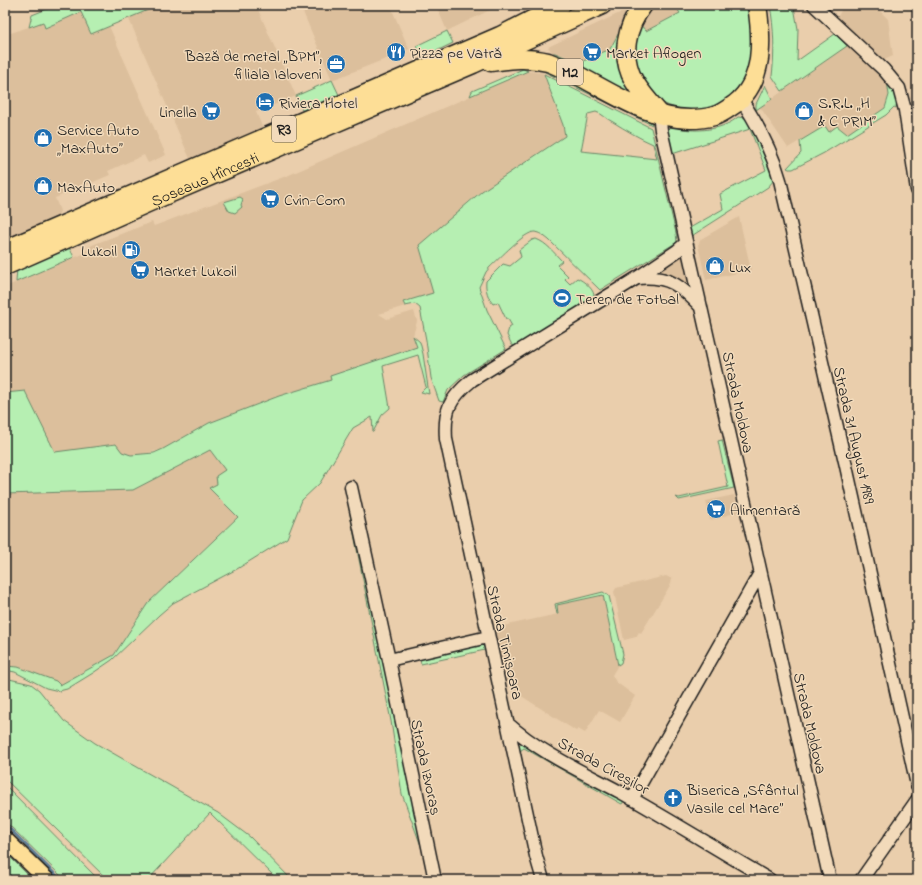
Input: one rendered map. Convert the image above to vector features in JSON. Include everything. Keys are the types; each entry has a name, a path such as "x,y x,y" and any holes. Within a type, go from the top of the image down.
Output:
{"highway":[{"path":"507,33 533,5"},
{"name":"Șoseaua Hîncești","path":"5,250 507,33 561,5"},
{"name":"Șoseaua Hîncești","path":"5,266 152,201 473,64 602,5"},
{"path":"643,5 637,13 628,36 626,51 628,67 640,91 659,114"},
{"name":"M2","path":"473,64 519,58 532,59 549,63 566,70 633,104 659,114 680,119 714,116 725,111 741,99 748,90 755,75 759,57 760,34 757,5"}],"main road":[{"path":"5,839 47,880"}],"street":[{"path":"814,5 884,70 899,88 905,110 917,190"},
{"name":"Strada 31 August 1989","path":"741,99 764,137 771,152 780,180 848,474 917,785"},
{"name":"Strada Moldova","path":"659,114 661,130 686,243 702,308 760,573 830,880"},
{"name":"Strada Moldova","path":"448,411 452,401 461,389 472,380 637,278 677,251 686,243"},
{"name":"Strada Moldova","path":"637,278 653,276 677,284 687,291 702,308"},
{"name":"Strada Timișoara","path":"448,411 445,421 446,439 536,856 543,880"},
{"name":"Strada Izvoraș","path":"351,487 390,660 435,880"},
{"path":"632,799 760,573"},
{"path":"390,660 488,637"},
{"name":"Strada Cireșilor","path":"507,723 520,735 540,748 632,799 770,880"},
{"path":"861,880 917,800"}],"shaded area":[{"path":"160,5 256,5 296,96 256,112 263,129 191,161 128,17"},
{"path":"300,5 390,5 409,49 332,80"},
{"path":"436,5 493,5 490,10 447,31"},
{"path":"648,5 674,5 680,13 646,31 637,21"},
{"path":"861,5 874,5 888,19 893,56 882,61 837,19 842,8"},
{"path":"626,10 630,12 610,49 579,63 559,54 553,53 548,47"},
{"path":"81,12 91,34 109,26 166,155 148,163 144,155 108,171 110,175 55,198 60,211 56,220 5,241 5,35 43,22 46,27"},
{"name":"S.R.L. „H & C PRIM”","path":"850,44 887,81 889,95 885,108 847,134 837,126 815,140 811,134 788,148 760,107"},
{"path":"528,71 543,73 563,125 565,136 482,191 467,203 433,294 403,301 405,306 379,314 387,319 414,311 417,321 413,336 417,347 330,376 332,380 279,396 209,423 163,449 140,455 131,455 122,452 55,452 25,391 5,393 5,287 83,254 92,245 152,222 154,226 289,175"},
{"path":"739,217 751,270 706,280 698,245 701,239"},
{"path":"684,255 690,288 680,280 656,272"},
{"path":"210,450 226,470 217,484 209,488 238,517 148,603 114,655 60,685 18,667 5,666 5,494 133,490"},
{"path":"734,495 738,512 710,520 706,501"},
{"path":"666,576 672,579 671,584 641,633 639,632 636,637 624,640 614,592 616,588"},
{"path":"603,595 618,665 612,675 616,682 635,696 620,722 599,710 585,733 578,729 576,731 523,697 506,681 494,628 558,614 557,605"}],"green space":[{"path":"52,5 160,5 91,34 81,12 45,28 43,22 29,27 32,15 52,7"},
{"path":"674,5 751,5 752,50 748,72 738,91 730,99 709,108 685,110 663,103 649,92 631,54 637,21 646,31 680,13"},
{"path":"770,5 806,5 794,7 798,29 797,61 835,34 847,46 782,91 772,76 774,40"},
{"path":"630,12 635,97 551,56 555,53 579,63 610,49"},
{"path":"447,31 453,43 422,58 416,46"},
{"path":"543,66 650,119 654,123 651,122 652,125 545,72"},
{"path":"523,69 528,71 470,96 472,91"},
{"path":"544,74 651,128 677,242 600,290 544,236 535,232 525,236 490,267 479,287 487,310 506,349 464,375 448,390 443,402 439,401 431,378 420,308 415,304 405,306 403,302 433,293 419,245 482,191 565,136 563,125","holes":["598,113 653,144 657,159 581,151 588,114"]},
{"path":"332,80 340,97 303,112 296,96"},
{"path":"887,81 894,93 896,108 894,107 886,115 824,153 793,169 787,168 801,153 800,141 825,126 829,132 837,126 847,134 885,108 889,95"},
{"path":"765,85 772,99 756,110 756,104"},
{"path":"738,117 747,118 767,155 774,180 768,187 690,237 688,229 723,209 720,194 766,170 750,129 672,154 666,131 671,126 690,130 712,129 726,124"},
{"path":"240,197 243,199 241,205 242,207 235,213 229,211 224,202"},
{"path":"536,239 547,246 562,261 557,265 568,276 565,279 570,284 577,278 583,281 593,292 594,299 516,346 512,345 507,335 509,328 512,326 508,319 506,319 498,302 493,304 490,299 486,290 486,281 503,264 510,266 521,257 519,250 532,240"},
{"path":"64,247 70,249 74,257 16,282 17,268"},
{"path":"413,336 420,342 429,394 421,392 426,387 418,355 383,366 390,408 382,415 373,432 372,417 353,428 320,483 302,500 287,538 237,569 173,603 112,660 67,689 59,691 46,688 15,672 5,670 5,666 18,667 56,681 60,685 114,655 148,603 238,517 209,488 217,484 216,476 225,470 210,450 133,490 5,494 5,393 25,391 55,452 116,444 122,452 131,455 154,453 209,423 279,396 331,380 330,376 417,347"},
{"path":"722,440 734,488 679,500 676,497 679,498 728,487 718,441"},
{"path":"350,496 429,880 421,846 402,794 391,721 347,499"},
{"path":"603,592 609,596 623,654 621,663 618,665 603,595 557,605 557,614 555,604"},
{"path":"483,644 485,650 421,664 419,656"},
{"path":"5,678 31,684 39,690 64,721 95,743 218,813 250,837 292,880 278,880 210,813 148,880 108,880 5,779"},
{"path":"522,743 624,801 622,804 620,803 524,748 520,751 535,821 532,814 517,748"},
{"path":"5,785 99,880 65,880 5,821"},
{"path":"5,852 33,880 9,880 5,876"}],"waterway":[{"path":"5,824 61,880"}],"place":[{"name":"Pizza pe Vatră","path":"396,52"},
{"name":"Market Aflogen","path":"592,52"},
{"name":"Bază de metal „BPM”, filiala Ialoveni","path":"336,64"},
{"name":"Riviera Hotel","path":"265,102"},
{"name":"Linella","path":"211,111"},
{"name":"S.R.L. „H & C PRIM”","path":"804,111"},
{"name":"Service Auto „MaxAuto”","path":"43,138"},
{"name":"MaxAuto","path":"43,186"},
{"name":"Cvin-Com","path":"270,199"},
{"name":"Lukoil","path":"131,250"},
{"name":"Lux","path":"715,266"},
{"name":"Market Lukoil","path":"140,270"},
{"name":"Teren de Fotbal","path":"562,298"},
{"name":"Alimentară","path":"716,509"},
{"name":"Biserica „Sfântul Vasile cel Mare”","path":"673,798"}]}
